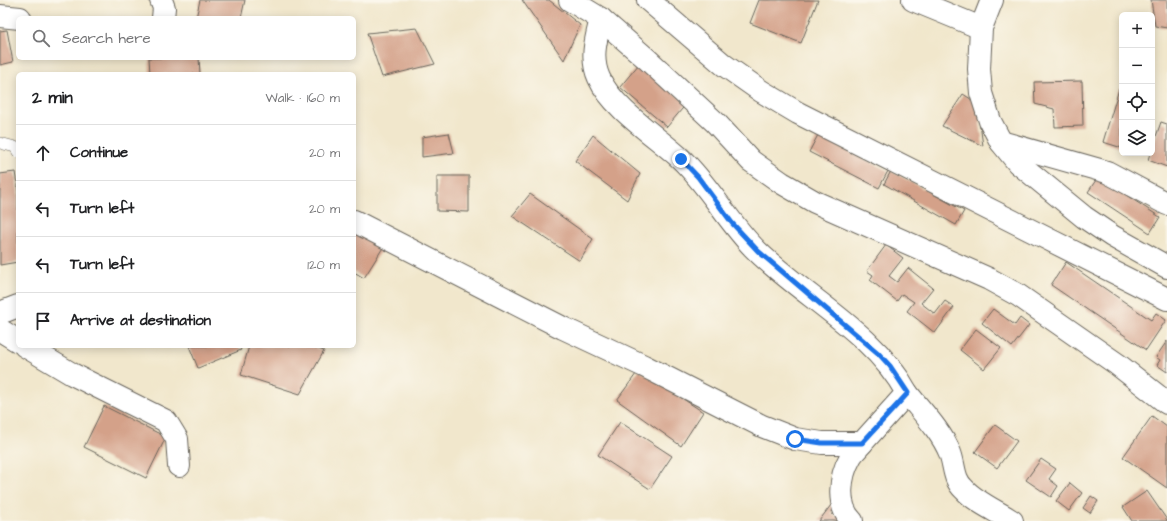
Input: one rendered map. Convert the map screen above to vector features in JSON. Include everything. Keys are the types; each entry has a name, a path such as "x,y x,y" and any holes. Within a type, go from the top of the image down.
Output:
{"main road":[{"path":"161,0 164,8 163,16"},
{"path":"570,0 601,19 716,123 751,161 782,182 815,202 988,279 1018,295 1111,359 1167,403"},
{"path":"648,0 724,65 798,113 1167,299"},
{"path":"913,0 981,28"},
{"path":"992,0 981,28 979,69 981,93 990,121 1001,142 1018,163 1084,217 1112,236 1167,266"},
{"path":"0,16 16,18"},
{"path":"601,19 593,58 599,78 613,99 681,159 698,177 732,223 758,251 878,353 890,366 908,393 942,438 950,454 957,480 963,488 973,498 1012,521"},
{"path":"1001,142 1106,172 1167,204"},
{"path":"356,222 563,328 644,366 762,426 795,439 822,443 862,443"},
{"path":"0,313 16,307"},
{"path":"0,330 16,341"},
{"path":"28,348 72,374 166,421 178,439 179,466"},
{"path":"852,521 848,517 842,504 842,491 850,457 908,393"}],"lane":[{"path":"0,143 14,147 16,150"}],"building":[{"path":"200,0 245,0 241,16 196,16"},
{"path":"522,0 549,0 580,25 564,60"},
{"path":"759,0 818,0 801,43 750,23"},
{"path":"1151,0 1167,0 1167,28 1155,26 1155,12 1153,12"},
{"path":"417,28 435,64 382,77 367,33"},
{"path":"7,30 13,62 0,65 0,31"},
{"path":"149,60 199,60 200,72 150,72"},
{"path":"639,64 687,103 667,127 620,87"},
{"path":"1082,81 1083,126 1055,127 1054,109 1035,104 1034,82"},
{"path":"1119,89 1119,147 1103,142"},
{"path":"963,94 983,107 980,124 983,146 942,126"},
{"path":"1161,122 1167,124 1167,167 1148,160 1149,156 1155,156 1155,139"},
{"path":"449,133 454,153 422,157 422,137"},
{"path":"593,135 640,174 627,200 575,161"},
{"path":"818,135 888,171 879,188 809,152"},
{"path":"891,171 964,211 956,225 884,184"},
{"path":"15,172 16,262 0,265 0,174"},
{"path":"437,176 469,176 469,212 437,211"},
{"path":"1098,177 1160,217 1150,233 1088,192"},
{"path":"530,194 593,239 580,261 512,216"},
{"path":"356,229 384,246 364,278 356,273"},
{"path":"886,245 903,258 889,276 897,282 908,268 933,288 921,303 935,314 945,301 954,307 935,333 907,311 914,302 902,294 897,301 870,280 873,275 867,271"},
{"path":"1066,262 1151,320 1156,313 1166,320 1146,350 1051,285"},
{"path":"993,309 1015,325 1020,318 1029,325 1012,347 982,323"},
{"path":"976,329 1001,348 984,369 960,350"},
{"path":"1167,341 1167,372 1157,365 1160,360 1156,357"},
{"path":"190,348 240,348 241,350 198,368"},
{"path":"248,348 316,348 324,351 300,394 241,375"},
{"path":"639,370 703,412 681,446 617,400"},
{"path":"104,406 166,437 146,478 84,447"},
{"path":"1152,416 1167,427 1167,488 1123,457"},
{"path":"620,422 672,456 650,489 598,455"},
{"path":"995,425 1017,441 997,468 975,452"},
{"path":"1041,459 1056,469 1049,479 1058,486 1051,497 1026,480"},
{"path":"1070,483 1082,493 1069,511 1056,501"},
{"path":"1147,491 1167,521 1132,521 1123,507"},
{"path":"1091,496 1098,501 1090,513 1083,508"},
{"path":"831,505 835,508 831,513 836,517 839,513 849,521 819,521"}],"route":[{"path":"681,159 698,177 732,223 758,251 878,353 890,366 908,393 862,443 822,443 795,439"}]}
